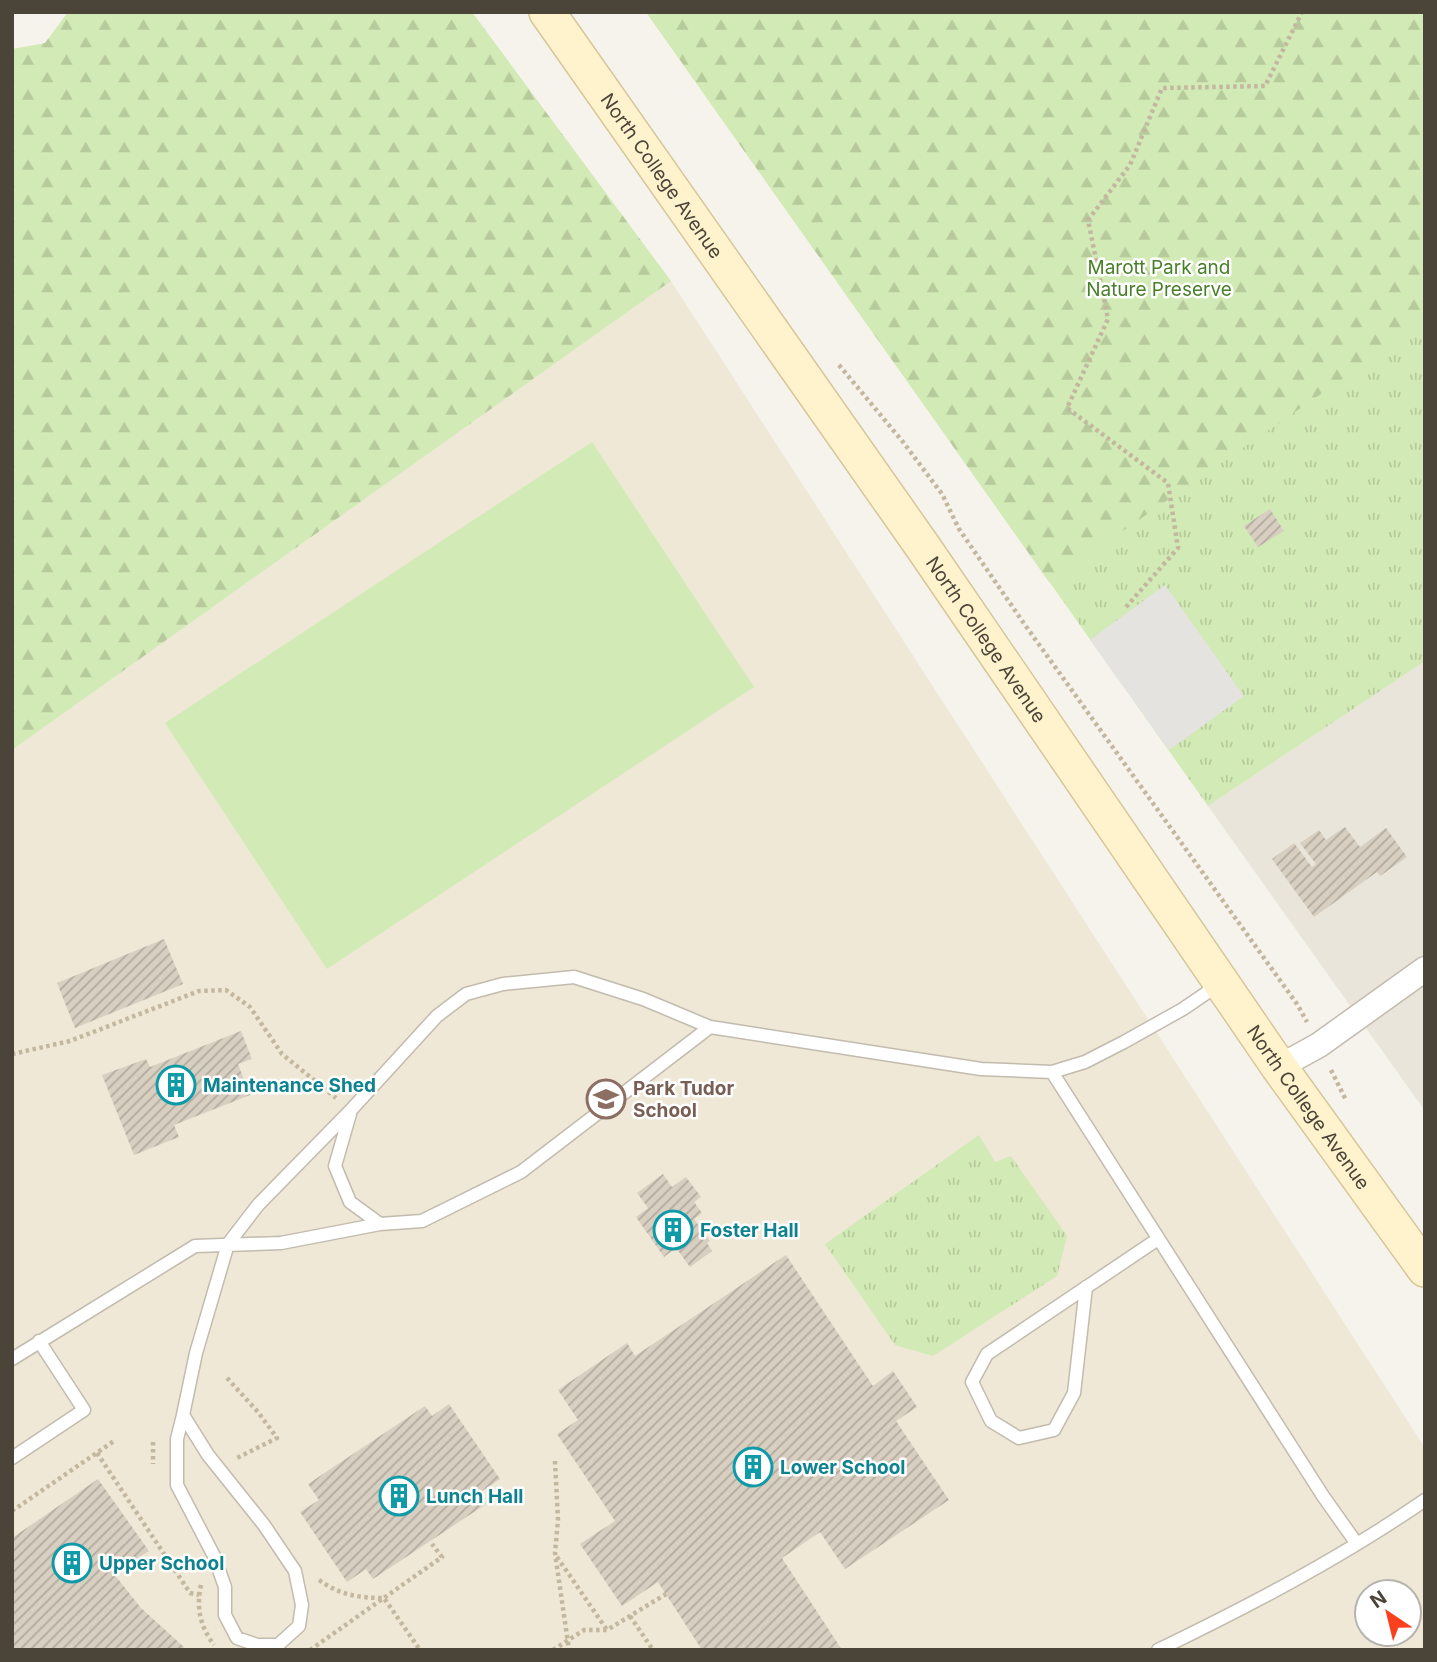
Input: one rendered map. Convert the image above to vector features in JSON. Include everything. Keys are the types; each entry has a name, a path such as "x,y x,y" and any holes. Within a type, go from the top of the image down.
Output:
{"main road":[{"name":"North College Avenue","path":"547,12 923,547 1279,1067 1425,1269"}],"street":[{"path":"1279,1067 1319,1045 1425,970"}],"lane":[{"path":"183,1415 208,1455 264,1525 295,1571 302,1605 299,1626 278,1645 257,1646 237,1637 225,1615 225,1587 214,1556 177,1485 177,1439 196,1353 228,1244 258,1205 351,1110 437,1016 466,994 503,984 574,977 643,999 710,1027 981,1069 1052,1072 1085,1062 1124,1042 1183,1009 1221,983"},
{"path":"12,1359 195,1246 281,1243 380,1224 422,1221 521,1172 710,1027"},
{"path":"1052,1072 1357,1544"},
{"path":"351,1110 335,1166 349,1202 380,1224"},
{"path":"1086,1287 1074,1393 1054,1430 1019,1438 991,1421 972,1382 987,1354 1086,1287 1158,1239"},
{"path":"12,1458 84,1410 39,1341"},
{"path":"1158,1650 1357,1544 1425,1500"}],"path":[{"path":"1126,607 1178,548 1168,483 1067,408 1108,319 1088,220 1130,165 1162,88 1265,86 1302,12"},
{"path":"833,357 942,494 960,529 1025,625 1297,1004 1349,1106"},
{"path":"12,1054 70,1041 199,991 226,990 250,1007 282,1054 351,1110"},
{"path":"227,1378 258,1412 276,1437 237,1458 246,1469"},
{"path":"12,1511 114,1441"},
{"path":"97,1453 190,1593 199,1595"},
{"path":"555,1461 558,1520 555,1553 569,1650"},
{"path":"310,1650 442,1558 432,1544"},
{"path":"555,1553 607,1630"},
{"path":"311,1574 333,1590 361,1598 384,1598"},
{"path":"553,1650 584,1630 607,1630 666,1594"},
{"path":"384,1598 420,1650"},
{"path":"630,1616 653,1650"}],"shaded area":[{"name":"Park Tudor School","path":"671,281 1425,1448 1425,1650 12,1650 12,750"},
{"path":"1165,585 1244,696 1169,750 1090,640"},
{"path":"1425,661 1425,1111 1208,806"}],"green space":[{"path":"68,12 472,12 671,281 12,750 12,49 45,43"},
{"name":"Marott Park and Nature Preserve","path":"646,12 1425,12 1425,661 1208,806"},
{"name":"Marott Park and Nature Preserve","path":"646,12 1425,12 1425,322 1049,582"},
{"path":"592,442 754,687 327,969 165,723"},
{"path":"979,1135 995,1162 1011,1156 1067,1236 1057,1276 933,1356 895,1345 825,1244"}],"building":[{"path":"1270,509 1284,531 1258,547 1244,526"},
{"path":"1345,827 1360,847 1386,828 1407,857 1380,876 1377,872 1314,917 1272,859 1294,843 1312,867 1316,864 1300,843 1319,830 1326,840"},
{"path":"164,939 183,984 75,1028 57,983"},
{"name":"Maintenance Shed","path":"241,1031 252,1059 238,1064 250,1095 174,1125 179,1137 134,1155 102,1075 146,1059 150,1067"},
{"name":"Foster Hall","path":"663,1174 672,1187 686,1177 701,1197 694,1202 702,1213 694,1219 710,1241 707,1243 712,1251 690,1267 676,1248 664,1257 636,1217 648,1208 637,1193"},
{"name":"Lower School","path":"786,1255 873,1386 893,1371 917,1407 896,1421 949,1500 845,1569 820,1532 782,1558 842,1650 702,1650 658,1582 622,1606 580,1544 615,1521 557,1434 578,1420 558,1390 627,1343 635,1356"},
{"name":"Lunch Hall","path":"449,1404 500,1479 479,1493 486,1504 373,1579 366,1569 347,1582 300,1512 319,1500 308,1484 425,1406 432,1416"},
{"name":"Upper School","path":"98,1479 149,1551 114,1574 141,1608 184,1647 182,1650 12,1650 12,1538"}],"place":[{"name":"Maintenance Shed","path":"176,1085"},
{"name":"Park Tudor School","path":"606,1099"},
{"name":"Foster Hall","path":"673,1230"},
{"name":"Lower School","path":"753,1467"},
{"name":"Lunch Hall","path":"399,1496"},
{"name":"Upper School","path":"72,1563"}]}
